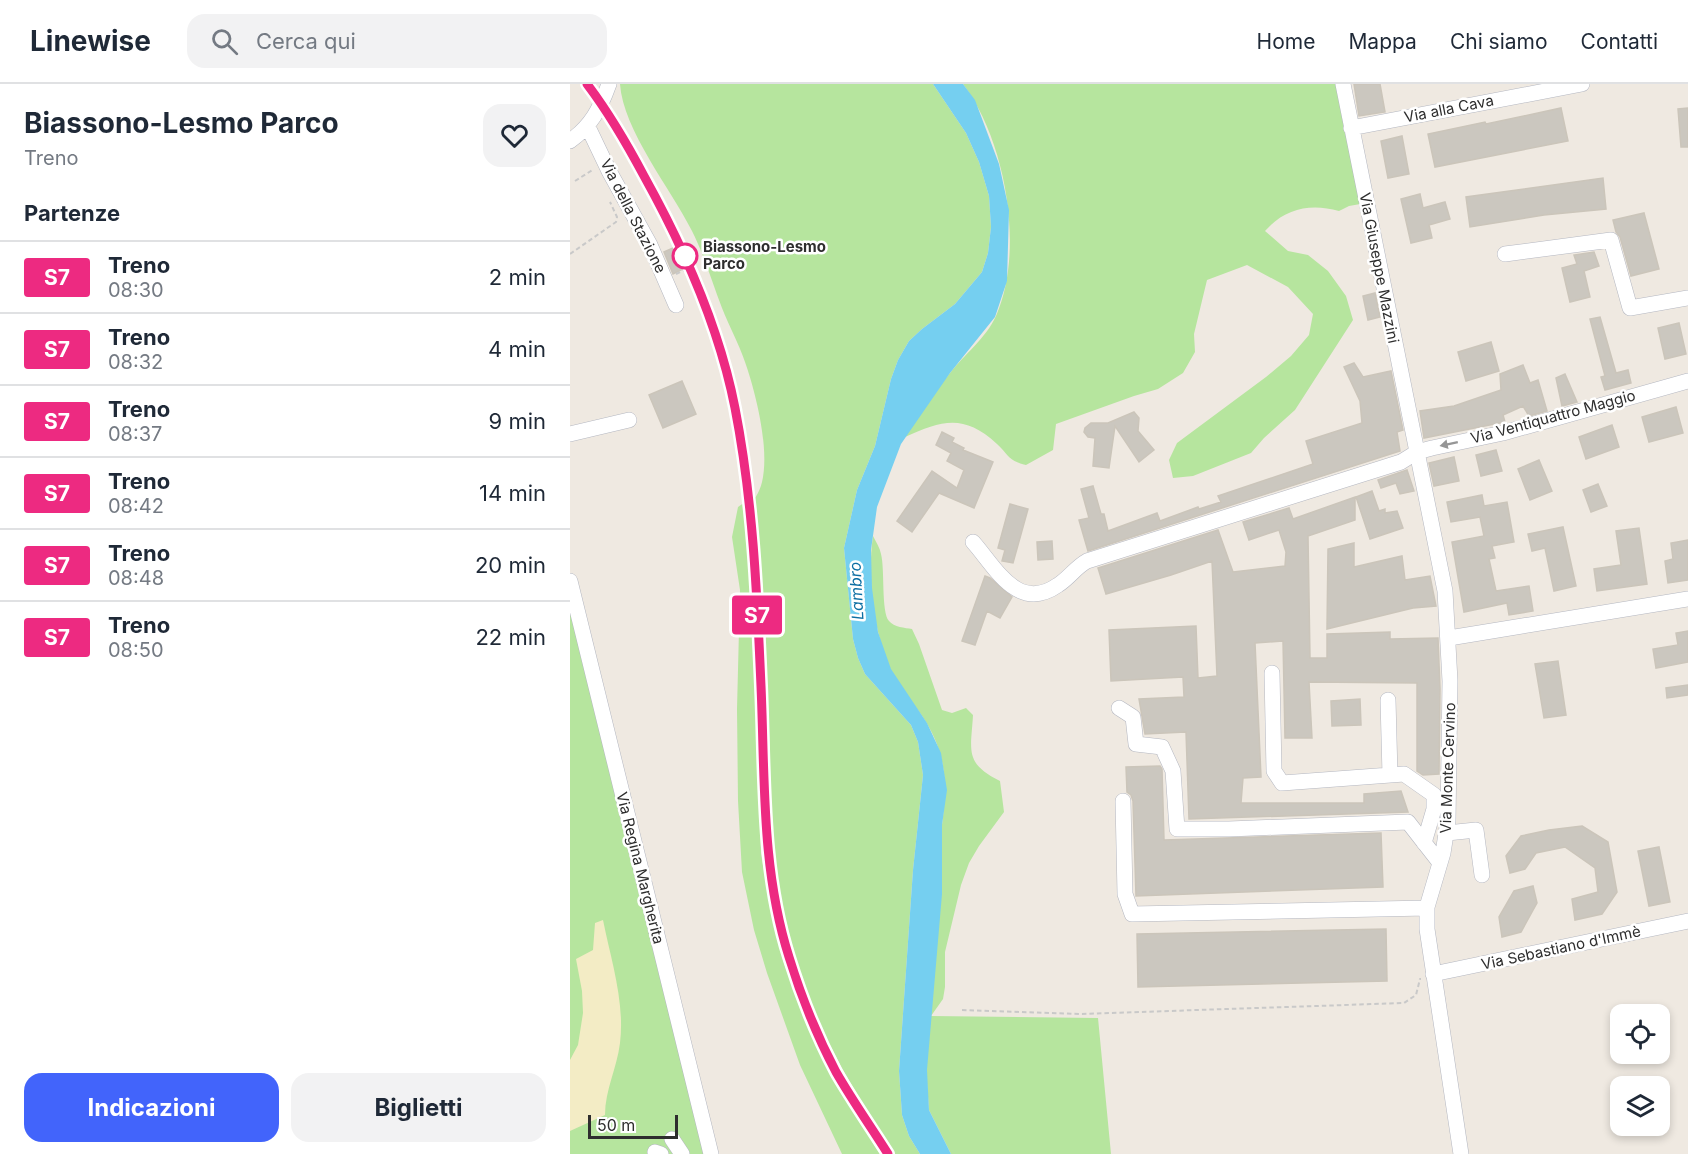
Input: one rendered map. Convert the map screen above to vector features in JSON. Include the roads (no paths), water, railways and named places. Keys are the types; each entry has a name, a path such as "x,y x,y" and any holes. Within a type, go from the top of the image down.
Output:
{"street":[{"path":"570,141 588,127 602,104 609,84"},
{"name":"Via Giuseppe Mazzini","path":"1343,84 1417,452"},
{"name":"Via alla Cava","path":"1351,128 1582,84"},
{"name":"Via della Stazione","path":"588,127 609,171 650,245 676,305"},
{"path":"1506,254 1611,240 1630,308 1686,299"},
{"name":"Via Ventiquattro Maggio","path":"973,542 1012,588 1022,593 1040,592 1060,584 1087,561 1401,462 1417,452 1503,433 1688,381"},
{"path":"570,434 629,420"},
{"name":"Via Monte Cervino","path":"1417,452 1445,591 1449,638 1447,833 1427,908 1427,929 1461,1154"},
{"name":"Via Regina Margherita","path":"570,581 711,1154"},
{"path":"1449,638 1688,599"},
{"path":"1272,672 1274,771 1282,783 1404,774 1434,795 1434,809 1424,843"},
{"path":"1388,700 1390,775"},
{"path":"1119,708 1133,717 1136,744 1162,747 1173,771 1177,829 1408,822 1440,864"},
{"path":"1123,801 1125,894 1132,914 1427,908"},
{"path":"1447,833 1476,830 1482,875"},
{"name":"Via Sebastiano d'Immè","path":"1433,974 1688,921"},
{"path":"672,1139 682,1154"}],"water":[{"name":"Lambro","path":"933,84 963,84 975,100 999,164 1009,210 1007,281 995,317 950,373 901,444 877,507 871,550 872,588 878,632 891,669 927,723 941,753 947,790 942,825 942,894 927,1070 929,1110 951,1154 920,1154 909,1136 902,1115 899,1071 913,870 923,775 918,742 911,725 865,674 858,658 853,639 844,548 857,490 875,446 891,379 898,360 909,341 955,304 982,272 988,253 991,227 989,196 979,162 966,133"}],"railway":[{"path":"587,84 602,104 663,209 681,246 720,349 735,410 754,540 766,846 776,901 788,956 810,1014 836,1072 888,1154"}],"train":[{"name":"S7","path":"587,84 602,104 663,209 681,246 720,349 735,410 754,540 766,846 776,900 788,956 810,1014 836,1072 888,1154"}],"place":[{"name":"Biassono-Lesmo Parco","path":"685,256"}]}
